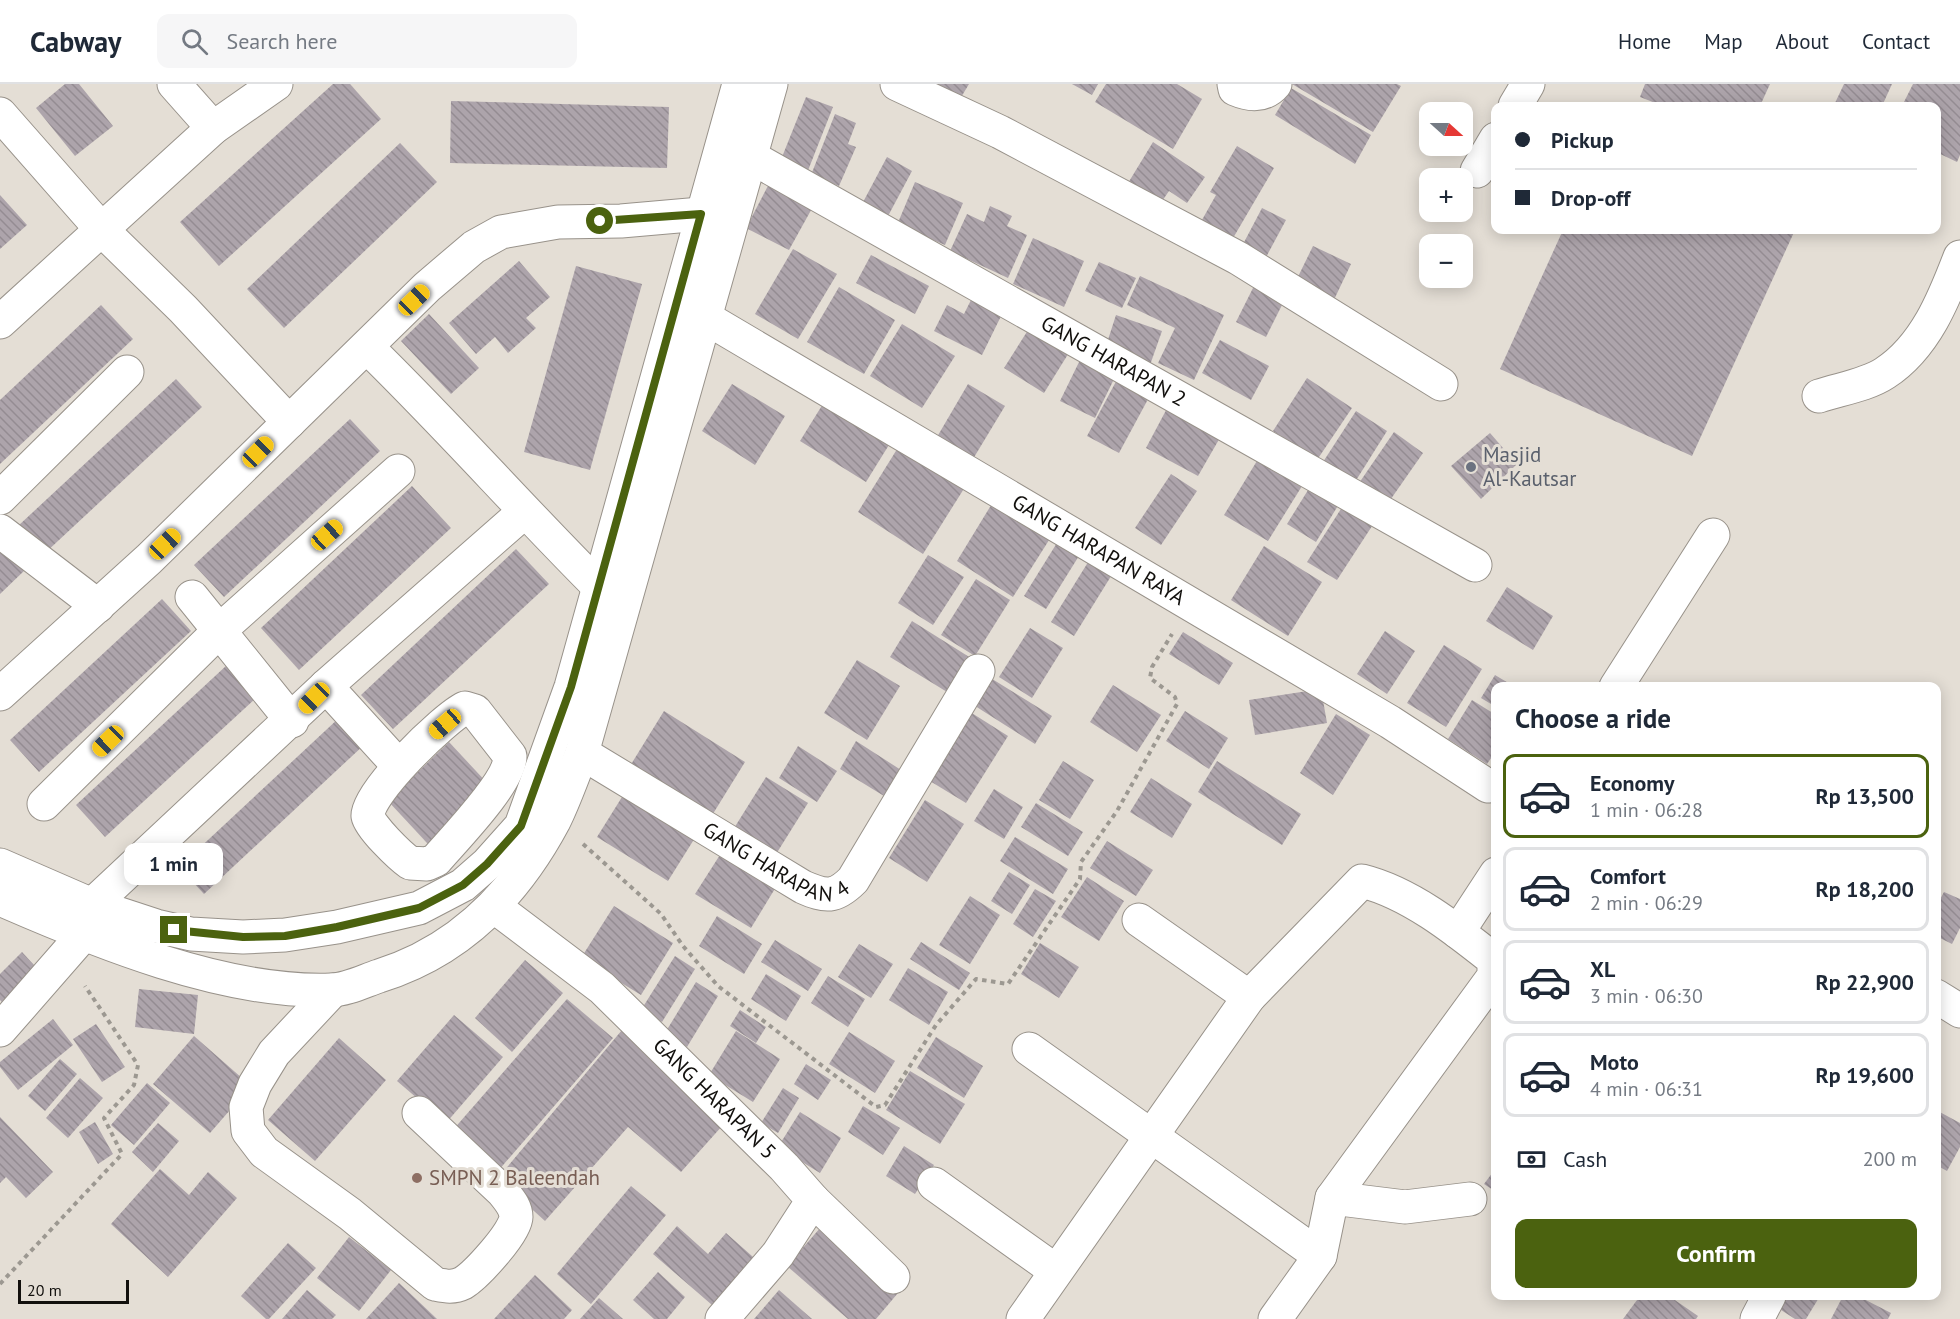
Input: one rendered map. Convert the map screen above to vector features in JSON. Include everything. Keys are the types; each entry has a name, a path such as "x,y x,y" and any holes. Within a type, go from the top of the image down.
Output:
{"street":[{"path":"174,84 213,128"},
{"path":"0,322 213,128 276,84"},
{"path":"0,864 80,932 156,926 191,934 243,937 285,936 348,925 419,908 463,885 487,864 521,826 571,687 739,84"},
{"path":"0,899 80,932 188,968 269,988 333,990 401,969 430,955 455,939 495,907 536,851 555,819 582,753 771,84"},
{"path":"897,84 1000,132 1238,258 1441,384"},
{"path":"1234,84 1235,89 1248,94 1258,94 1275,84"},
{"path":"1517,102 1528,84"},
{"path":"0,114 102,230 183,309 289,422"},
{"path":"1477,171 1491,147"},
{"name":"GANG HARAPAN 2","path":"751,157 1475,565"},
{"path":"0,694 98,606 438,277 474,246 501,232 558,222 621,221 701,214"},
{"path":"1819,396 1884,374 1905,356 1928,329 1960,257"},
{"name":"GANG HARAPAN RAYA","path":"706,318 1390,722 1488,786"},
{"path":"367,347 438,416 524,512 599,587"},
{"path":"0,498 127,372"},
{"path":"44,804 220,630 398,471"},
{"path":"0,1030 80,932 326,686 524,512"},
{"path":"0,531 98,606"},
{"path":"1619,682 1713,536"},
{"path":"192,597 292,721"},
{"name":"GANG HARAPAN 4","path":"582,753 803,887 819,894 832,894 842,891 853,880 978,671"},
{"path":"326,686 398,765"},
{"path":"468,708 475,711 510,756 507,772 482,807 436,860 427,864 406,861 369,816 369,809 398,765 460,710 468,708"},
{"path":"1023,1319 1249,997 1362,881 1385,887 1458,932 1491,958"},
{"path":"1458,932 1491,882"},
{"name":"GANG HARAPAN 5","path":"495,907 602,988 893,1277"},
{"path":"1139,920 1249,997"},
{"path":"1275,1319 1320,1256 1332,1197 1491,980"},
{"path":"333,990 274,1053 255,1084 246,1107 248,1131 264,1152 350,1214 435,1284 449,1287 462,1284 472,1276 511,1232 516,1218 514,1206 503,1192 419,1113"},
{"path":"1941,999 1960,1011"},
{"path":"1029,1049 1320,1256"},
{"path":"934,1184 1056,1271"},
{"path":"1332,1197 1405,1207 1470,1199"},
{"path":"722,1319 778,1254 813,1200"},
{"path":"1757,1319 1767,1300"}],"path":[{"path":"555,819 662,914 683,946 718,986 876,1107 885,1105 936,1025 976,979 1008,984 1080,879 1081,862 1117,811 1177,704 1175,697 1150,678 1152,667 1190,604"},
{"path":"0,1284 120,1157 122,1150 104,1118 134,1085 138,1065 80,932"}],"building":[{"path":"65,84 79,84 113,126 75,156 36,108"},
{"path":"333,84 350,84 381,119 219,266 180,222"},
{"path":"908,84 969,84 954,109"},
{"path":"1072,84 1098,84 1092,95"},
{"path":"1106,84 1177,84 1202,99 1173,149 1095,102"},
{"path":"1292,84 1397,84 1401,86 1373,132"},
{"path":"1645,84 1770,84 1762,102 1653,102 1640,97"},
{"path":"1844,84 1892,84 1884,102 1835,102"},
{"path":"1913,84 1960,84 1960,155 1957,162 1941,154 1941,102 1904,102"},
{"path":"1291,88 1371,135 1355,164 1275,115"},
{"path":"806,97 833,107 807,173 780,162"},
{"path":"451,101 669,107 667,168 450,163"},
{"path":"835,114 856,123 848,144 856,147 839,186 811,175"},
{"path":"1153,142 1205,177 1187,203 1169,191 1156,210 1122,193"},
{"path":"400,143 437,182 284,328 247,289"},
{"path":"1237,146 1274,168 1229,245 1198,227 1216,195 1210,192"},
{"path":"887,157 912,171 887,218 862,204"},
{"path":"771,180 815,203 789,250 746,228"},
{"path":"915,182 963,203 945,245 897,225"},
{"path":"0,195 27,225 0,249"},
{"path":"990,206 1012,216 1007,226 1027,235 1008,278 950,251 967,214 984,222"},
{"path":"1262,208 1286,220 1264,261 1241,248"},
{"path":"1561,234 1793,234 1692,456 1500,369"},
{"path":"1033,238 1084,261 1064,307 1013,284"},
{"path":"1313,246 1351,264 1332,304 1294,285"},
{"path":"793,249 837,274 798,339 755,314"},
{"path":"871,255 929,286 915,314 856,283"},
{"path":"519,261 550,297 526,318 536,328 508,353 495,337 476,354 449,323"},
{"path":"1099,262 1136,278 1122,308 1085,291"},
{"path":"576,266 642,284 590,470 524,452"},
{"path":"1140,276 1224,315 1194,380 1158,363 1175,328 1127,305"},
{"path":"1257,280 1287,295 1266,337 1236,322"},
{"path":"839,287 895,320 864,374 807,342"},
{"path":"974,294 1004,310 982,355 934,331 947,305 964,314"},
{"path":"101,305 133,339 0,464 0,400"},
{"path":"429,314 479,368 451,394 401,341"},
{"path":"1116,315 1162,331 1150,365 1105,349"},
{"path":"902,324 955,356 922,408 870,376"},
{"path":"1030,327 1070,351 1044,393 1004,368"},
{"path":"1220,340 1269,366 1251,400 1202,373"},
{"path":"1081,358 1116,375 1095,418 1060,401"},
{"path":"1121,372 1153,390 1119,453 1087,436"},
{"path":"1307,378 1352,408 1317,460 1273,431"},
{"path":"176,379 202,407 44,554 18,526"},
{"path":"732,384 785,416 755,465 702,431"},
{"path":"968,384 1005,406 973,459 937,437"},
{"path":"826,399 892,440 866,482 800,441"},
{"path":"1172,399 1225,429 1198,476 1146,448"},
{"path":"1356,411 1387,431 1355,482 1323,462"},
{"path":"350,419 380,451 224,597 194,565"},
{"path":"1394,432 1423,453 1386,506 1357,486"},
{"path":"1490,433 1517,464 1481,499 1451,466"},
{"path":"899,446 965,487 923,554 858,512"},
{"path":"1263,451 1307,478 1268,541 1224,515"},
{"path":"1171,474 1197,491 1161,545 1135,528"},
{"path":"1313,482 1342,499 1316,542 1287,524"},
{"path":"412,486 451,528 299,670 261,628"},
{"path":"1346,501 1376,520 1337,580 1307,562"},
{"path":"993,502 1051,537 1013,597 957,561"},
{"path":"1060,538 1082,551 1046,609 1024,596"},
{"path":"0,544 25,570 0,594"},
{"path":"1264,546 1322,582 1288,636 1231,600"},
{"path":"516,549 549,584 393,729 361,695"},
{"path":"928,555 964,577 933,625 898,603"},
{"path":"1090,559 1113,573 1074,636 1051,622"},
{"path":"976,579 1010,600 975,656 941,635"},
{"path":"1507,587 1553,616 1533,650 1486,621"},
{"path":"162,599 191,631 39,772 10,740"},
{"path":"912,621 974,660 952,695 890,657"},
{"path":"1030,628 1063,648 1032,698 999,677"},
{"path":"1385,631 1415,651 1387,694 1357,674"},
{"path":"1183,632 1233,663 1219,685 1169,654"},
{"path":"1444,645 1482,669 1446,727 1407,703"},
{"path":"857,660 900,686 867,740 824,713"},
{"path":"227,665 256,698 105,837 76,805"},
{"path":"1495,675 1507,682 1491,682 1491,704 1481,698"},
{"path":"989,677 1052,716 1035,744 972,704"},
{"path":"1113,685 1161,715 1137,752 1090,722"},
{"path":"1321,689 1327,723 1255,735 1249,700"},
{"path":"1472,700 1491,712 1491,758 1487,764 1448,739"},
{"path":"967,710 1008,736 966,803 925,778"},
{"path":"664,711 745,762 711,817 630,766"},
{"path":"1185,711 1228,738 1209,769 1166,741"},
{"path":"1336,714 1370,735 1333,795 1300,773"},
{"path":"340,717 365,744 204,894 179,867"},
{"path":"856,741 901,770 884,796 840,769"},
{"path":"449,742 489,785 428,844 388,801"},
{"path":"798,746 837,771 817,802 779,778"},
{"path":"1063,761 1094,780 1070,819 1039,800"},
{"path":"1217,761 1301,814 1282,845 1198,792"},
{"path":"766,777 808,803 773,859 731,833"},
{"path":"1151,778 1192,804 1172,838 1130,812"},
{"path":"627,789 698,833 668,881 597,837"},
{"path":"994,789 1023,807 1004,839 974,821"},
{"path":"925,800 964,824 927,882 889,858"},
{"path":"1036,803 1083,832 1068,856 1021,827"},
{"path":"1015,837 1068,869 1053,894 1000,861"},
{"path":"1107,841 1153,870 1136,896 1090,868"},
{"path":"725,847 779,882 751,928 695,894"},
{"path":"1009,872 1030,885 1012,914 991,901"},
{"path":"1087,877 1124,901 1099,941 1061,917"},
{"path":"1035,889 1056,901 1033,937 1013,924"},
{"path":"1944,892 1960,899 1960,928 1952,944 1941,938 1941,898"},
{"path":"970,896 1000,915 970,964 939,945"},
{"path":"614,906 673,943 641,995 581,958"},
{"path":"717,916 762,944 744,974 699,946"},
{"path":"775,940 822,969 808,991 761,962"},
{"path":"921,942 970,973 959,990 910,959"},
{"path":"1040,943 1079,967 1059,998 1021,974"},
{"path":"859,944 893,964 871,998 838,977"},
{"path":"22,952 45,977 10,1011 0,1000 0,974"},
{"path":"675,956 695,969 662,1022 641,1010"},
{"path":"525,960 563,993 512,1052 475,1018"},
{"path":"908,968 948,992 929,1025 889,1000"},
{"path":"766,974 801,996 786,1021 751,999"},
{"path":"828,976 865,999 848,1027 811,1003"},
{"path":"696,982 718,996 687,1047 665,1033"},
{"path":"139,989 198,995 194,1034 135,1027"},
{"path":"567,999 613,1038 498,1171 452,1131"},
{"path":"740,1010 766,1027 756,1043 730,1026"},
{"path":"454,1015 503,1057 446,1123 397,1081"},
{"path":"53,1019 73,1045 18,1090 0,1067 0,1062"},
{"path":"96,1024 125,1067 102,1082 73,1039"},
{"path":"622,1030 723,1125 681,1172 628,1127 545,1221 498,1178"},
{"path":"736,1031 780,1059 753,1102 709,1075"},
{"path":"849,1032 895,1061 875,1093 829,1064"},
{"path":"194,1036 251,1086 210,1133 153,1084"},
{"path":"936,1037 983,1066 964,1098 917,1068"},
{"path":"339,1038 386,1080 315,1161 268,1120"},
{"path":"60,1059 77,1074 45,1111 28,1096"},
{"path":"806,1064 831,1080 818,1100 794,1084"},
{"path":"910,1071 965,1104 940,1144 886,1110"},
{"path":"80,1078 103,1098 68,1138 46,1118"},
{"path":"147,1083 170,1103 134,1145 111,1125"},
{"path":"783,1088 799,1098 778,1133 761,1123"},
{"path":"863,1106 900,1128 883,1155 848,1132"},
{"path":"800,1112 841,1138 820,1173 778,1147"},
{"path":"1941,1113 1960,1123 1960,1147 1947,1171 1941,1168"},
{"path":"0,1117 53,1172 26,1198 6,1177 0,1183"},
{"path":"95,1122 113,1154 98,1164 79,1132"},
{"path":"158,1123 179,1141 153,1172 132,1152"},
{"path":"904,1146 934,1165 915,1194 886,1176"},
{"path":"160,1169 189,1195 208,1172 237,1198 168,1277 111,1224"},
{"path":"1491,1175 1491,1189 1484,1184"},
{"path":"631,1186 666,1215 591,1304 557,1274"},
{"path":"677,1226 708,1254 726,1233 761,1264 719,1311 653,1254"},
{"path":"821,1227 898,1293 876,1319 848,1319 787,1266"},
{"path":"349,1237 391,1270 359,1311 317,1278"},
{"path":"288,1243 316,1268 269,1319 266,1319 241,1296"},
{"path":"658,1272 685,1297 667,1319 654,1319 633,1300"},
{"path":"535,1275 572,1310 564,1319 494,1319"},
{"path":"399,1283 416,1299 437,1319 366,1319"},
{"path":"307,1290 336,1315 332,1319 282,1319"},
{"path":"779,1290 812,1319 754,1319"},
{"path":"599,1298 623,1319 580,1319"},
{"path":"1637,1300 1675,1300 1698,1316 1696,1319 1623,1319"},
{"path":"1772,1300 1818,1300 1806,1319 1795,1319 1770,1303"},
{"path":"1841,1300 1866,1300 1891,1313 1888,1319 1831,1319"}],"place":[{"name":"Masjid Al-Kautsar","path":"1471,467"},
{"name":"SMPN 2 Baleendah","path":"417,1178"}],"route":[{"path":"174,930 191,934 243,937 285,936 337,927 419,908 463,885 487,864 521,826 571,687 701,214 600,221"}]}
